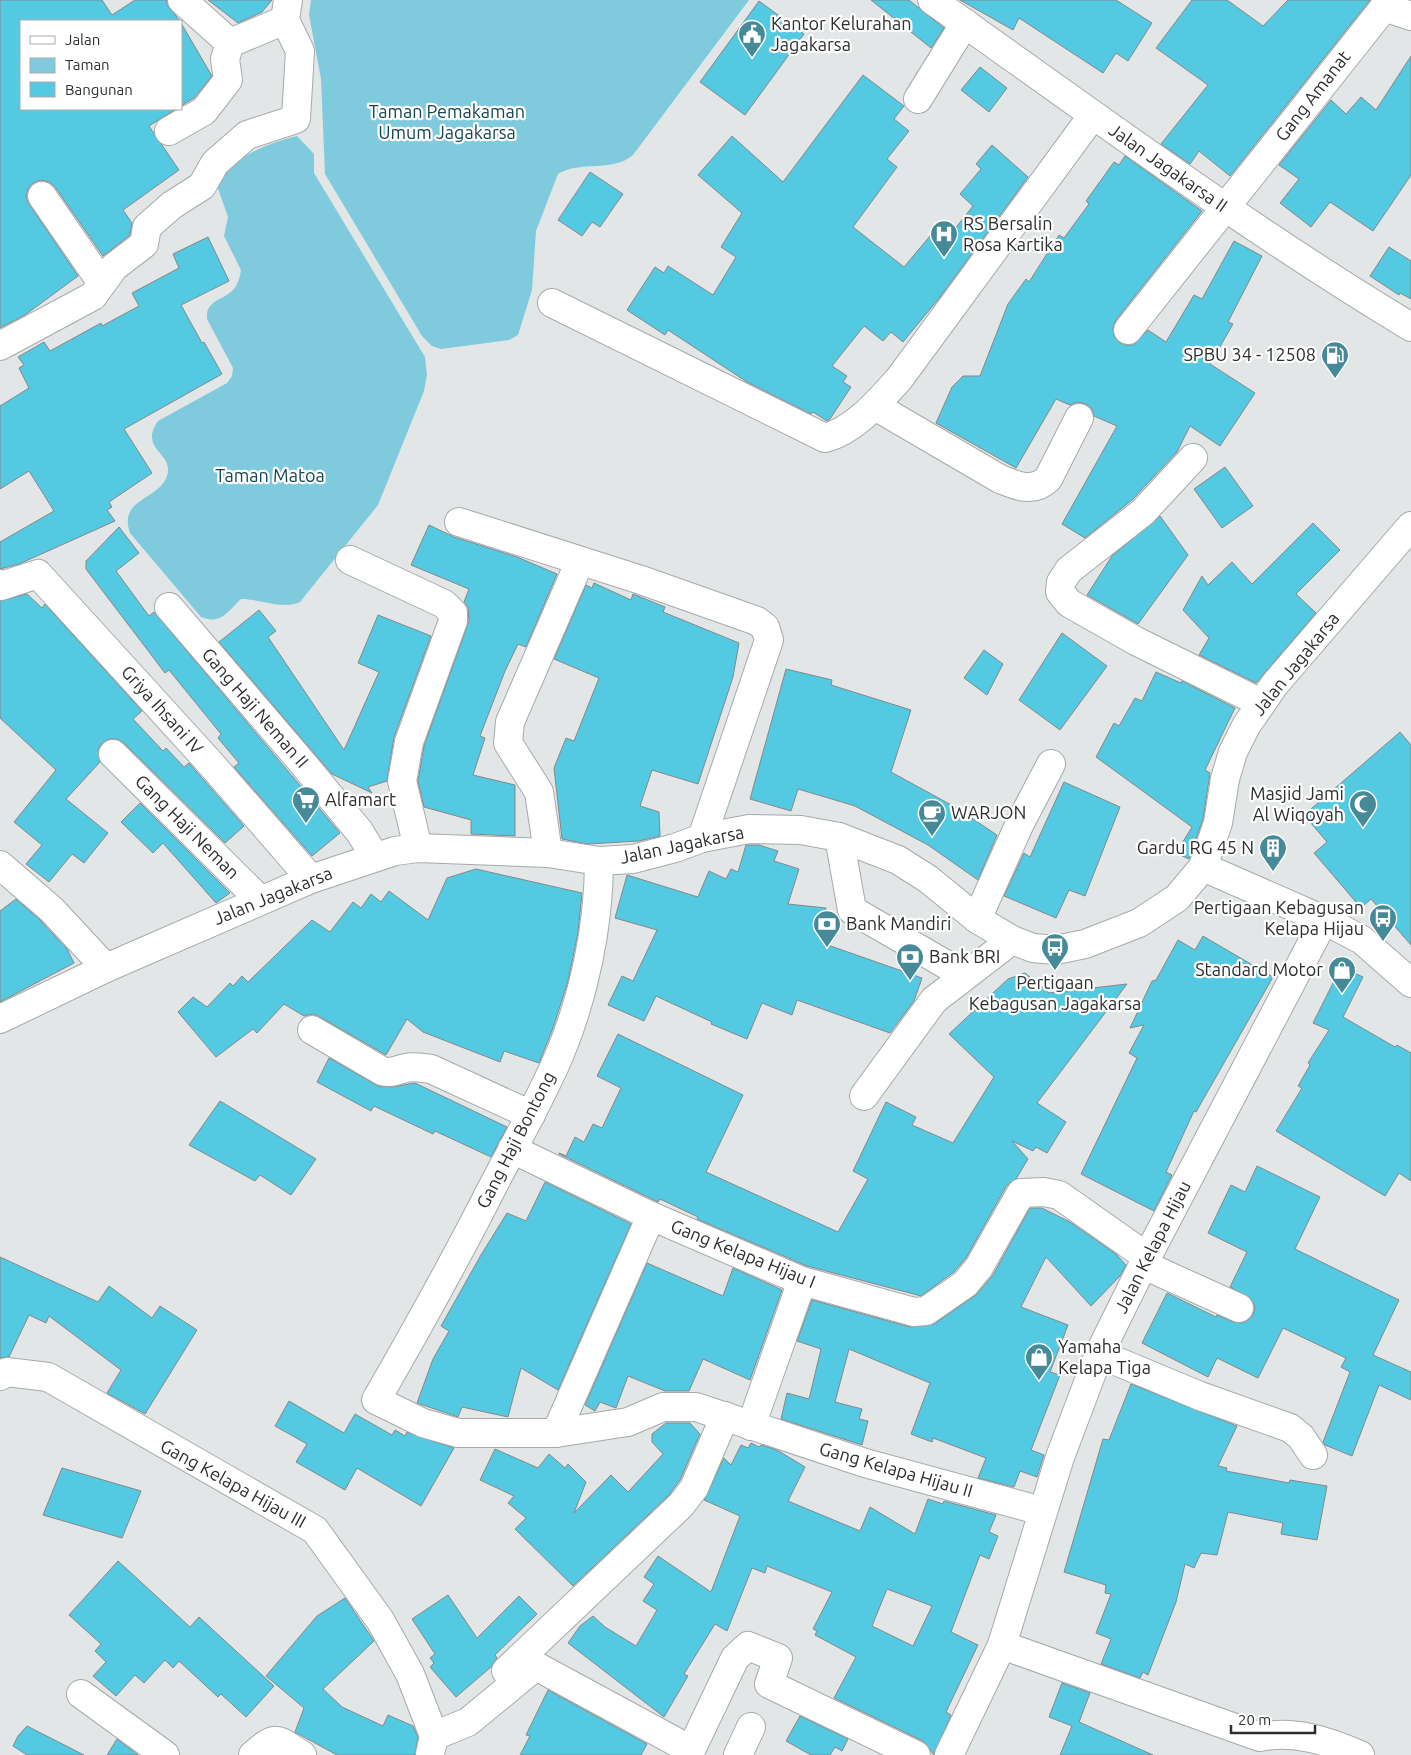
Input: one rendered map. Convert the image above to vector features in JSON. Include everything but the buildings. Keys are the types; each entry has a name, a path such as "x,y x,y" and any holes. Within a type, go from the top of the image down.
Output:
{"street":[{"path":"182,0 230,43"},
{"name":"Jalan Jagakarsa II","path":"932,0 1225,209 1319,272 1411,327"},
{"name":"Gang Amanat","path":"1128,330 1387,3 1411,16"},
{"path":"0,346 93,296 114,266 144,244 147,226 172,205 202,186 215,163 246,135 296,119 300,51 286,10 230,43 225,58 228,80 204,111 169,132"},
{"path":"918,99 965,23"},
{"path":"552,303 825,438 836,435 874,406 899,379 1093,115"},
{"path":"42,196 102,283"},
{"path":"874,406 1000,479 1022,488 1041,486 1048,479 1079,418"},
{"path":"1193,458 1143,512 1069,570 1061,582 1060,592 1069,603 1136,641 1262,702"},
{"path":"459,522 757,621 766,627 769,640 702,838"},
{"name":"Jalan Jagakarsa","path":"0,1019 106,968 311,879 376,857 418,848 548,852 599,861 633,859 675,848 702,838 749,830 770,828 800,830 839,837 879,851 912,868 977,919 1012,940 1033,948 1056,950 1085,944 1139,923 1177,898 1203,867 1218,823 1225,779 1233,752 1262,702 1275,684 1411,526"},
{"path":"350,560 444,604 453,613 453,621 409,742 402,781 418,848"},
{"path":"548,852 540,792 508,743 510,722 580,561"},
{"name":"Griya Ihsani IV","path":"0,584 1,586 38,574 212,764 311,879"},
{"name":"Gang Haji Neman II","path":"169,607 359,831 376,857"},
{"name":"Gang Haji Neman","path":"113,754 260,900"},
{"path":"977,919 1020,823 1051,764"},
{"path":"839,837 852,910 964,975"},
{"name":"Gang Haji Bontong","path":"376,1400 436,1297 531,1115 559,1056 576,1010 587,965 599,891 599,861"},
{"path":"0,865 51,909 106,968"},
{"path":"1203,867 1324,920 1362,940 1411,983"},
{"name":"Jalan Kelapa Hijau","path":"948,1755 1002,1645 1042,1511 1074,1417 1099,1354 1324,920"},
{"path":"864,1096 934,1000 964,975 1012,940"},
{"path":"312,1030 382,1071 390,1073 406,1068 418,1067 431,1070 531,1115"},
{"name":"Gang Kelapa Hijau I","path":"512,1149 651,1216 802,1281 914,1312 926,1310 964,1284 980,1266 1021,1193 1044,1192 1059,1195 1146,1261"},
{"path":"556,1432 651,1216"},
{"path":"1146,1261 1239,1308"},
{"path":"751,1426 802,1281"},
{"path":"1099,1354 1200,1396 1290,1428 1301,1438 1313,1454"},
{"name":"Gang Kelapa Hijau III","path":"0,1376 7,1372 48,1377 315,1530 380,1620 410,1674 432,1746"},
{"name":"Gang Kelapa Hijau II","path":"376,1400 424,1423 458,1433 556,1432 628,1422 663,1407 696,1407 865,1463 1042,1511"},
{"path":"432,1746 681,1505 694,1488 725,1416"},
{"path":"1002,1645 1255,1746 1280,1733 1310,1738 1360,1755"},
{"path":"432,1746 468,1722 536,1666 691,1750 735,1658 748,1646 778,1658 769,1684 916,1755"},
{"path":"81,1694 165,1755"},
{"path":"738,1755 751,1727"},
{"path":"253,1755 269,1741 277,1740 302,1755"}],"green space":[{"name":"Taman Pemakaman Umum Jagakarsa","path":"311,0 749,0 633,155 616,164 576,168 558,174 536,231 532,290 518,335 509,340 441,349 432,346 422,336 325,174 321,79 309,15"},
{"name":"Taman Matoa","path":"297,136 314,154 314,173 425,357 427,375 424,391 378,505 300,602 279,605 241,599 223,616 208,619 201,617 130,533 129,513 134,506 156,491 167,476 168,468 166,462 152,439 153,431 158,421 227,383 232,376 233,368 207,319 209,307 232,291 236,286 241,270 224,236 228,217 214,177 233,163 253,152"}],"place":[{"name":"Kantor Kelurahan Jagakarsa","path":"752,58"},
{"name":"RS Bersalin Rosa Kartika","path":"944,258"},
{"name":"SPBU 34 - 12508","path":"1335,379"},
{"name":"Alfamart","path":"306,824"},
{"name":"Masjid Jami Al Wiqoyah","path":"1363,828"},
{"name":"WARJON","path":"932,837"},
{"name":"Gardu RG 45 N","path":"1273,872"},
{"name":"Pertigaan Kebagusan Kelapa Hijau","path":"1383,942"},
{"name":"Bank Mandiri","path":"827,948"},
{"name":"Pertigaan Kebagusan Jagakarsa","path":"1055,971"},
{"name":"Bank BRI","path":"910,981"},
{"name":"Standard Motor","path":"1342,994"},
{"name":"Yamaha Kelapa Tiga","path":"1039,1381"}]}
